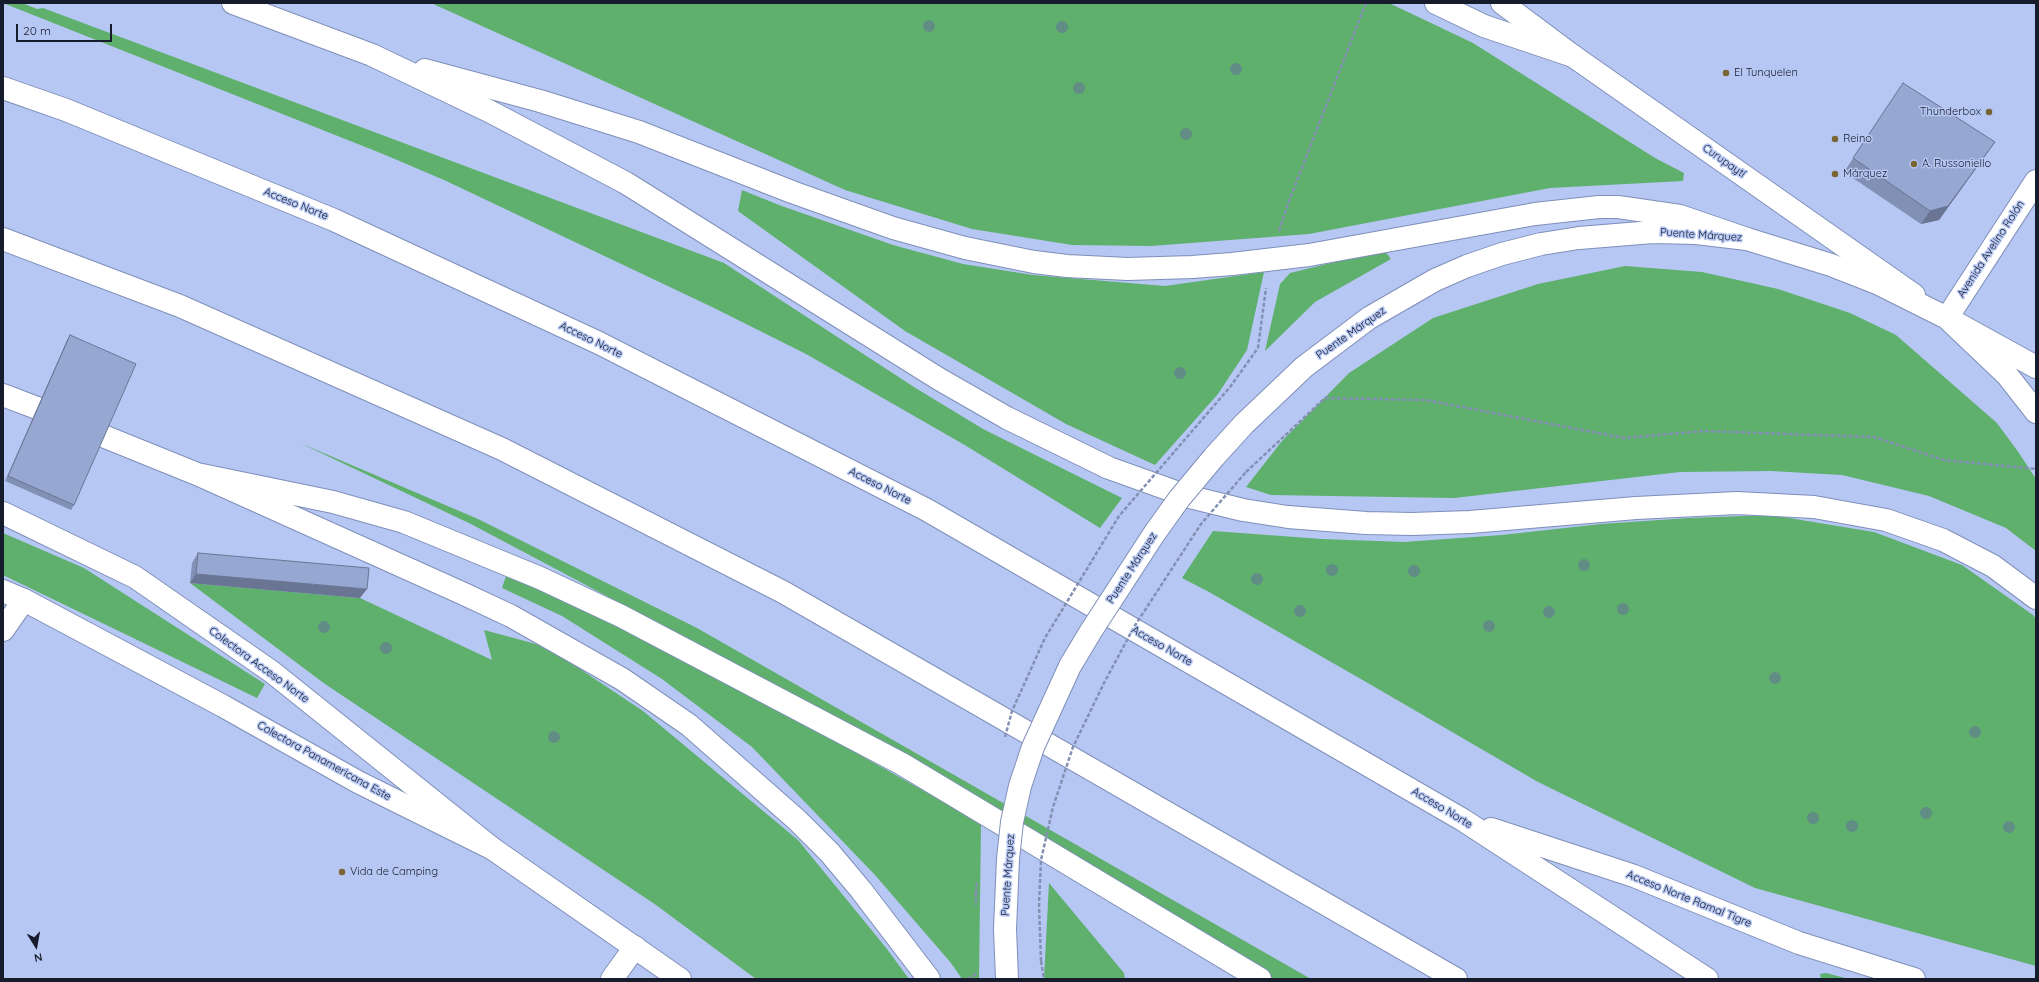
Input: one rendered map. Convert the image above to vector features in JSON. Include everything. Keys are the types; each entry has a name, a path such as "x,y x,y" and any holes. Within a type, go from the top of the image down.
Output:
{"main road":[{"path":"233,3 372,56 489,111 626,184 939,379 1007,418 1109,468 1182,494 1251,511 1288,516 1373,523 1470,522 1636,508 1737,503 1814,507 1886,520 1943,540 1992,566 2036,598"},
{"path":"1436,3 1484,26 1573,56"},
{"name":"Curupaytí","path":"1502,3 1573,56 1946,318"},
{"path":"372,56 599,118 681,147 799,195 928,239 1005,257 1034,262 1096,268 1135,269 1232,264 1309,255 1535,214 1599,207 1618,207 1675,215 1747,239"},
{"path":"3,81 66,110"},
{"name":"Acceso Norte","path":"3,88 66,110 334,220 627,357 927,510 1463,820 1707,979"},
{"name":"Avenida Avelino Rolón","path":"1946,318 2036,181"},
{"name":"Puente Márquez","path":"1008,979 1005,929 1008,859 1012,822 1033,747 1070,666 1154,534 1179,499 1214,457 1272,397 1304,367 1333,344 1402,298 1467,266 1502,254 1541,244 1579,238 1653,232 1696,233 1747,239 1831,264 1877,283 1946,318 2007,375 2036,412"},
{"path":"3,239 180,306 502,449 783,592 1456,979"},
{"path":"1946,318 2036,367"},
{"path":"3,395 37,408"},
{"path":"103,436 197,474 511,616 591,660 657,702 722,752 813,836 861,890 929,979"},
{"path":"197,474 333,502 404,522 540,578 621,616 902,764 1260,979"},
{"name":"Colectora Acceso Norte","path":"3,513 135,577 272,672 493,849"},
{"name":"Colectora Panamericana Este","path":"3,591 24,600 223,706 358,782 493,849 680,979"},
{"path":"3,630 24,600"},
{"name":"Acceso Norte Ramal Tigre","path":"1463,820 1634,876 1799,943 1914,979"},
{"path":"612,979 635,947"}],"path":[{"path":"1044,979 1041,961 1039,905 1041,860 1053,807 1073,747 1104,683 1134,627 1201,524 1246,472 1325,398 1425,400 1624,438 1704,431 1874,437 1944,460 2036,469"}],"green space":[{"path":"3,3 22,3 37,9 43,8 724,263 914,387 983,429 1122,498 1100,528 963,444 806,354 712,307 444,180 383,154"},
{"path":"431,3 1389,3 1473,43 1655,158 1684,173 1683,181 1550,188 1309,234 1151,246 1072,245 972,229 845,190"},
{"path":"742,190 779,205 893,245 963,264 1033,275 1165,286 1264,272 1247,350 1218,394 1155,465 1066,424 905,331 738,211"},
{"path":"1384,250 1391,259 1315,302 1265,351 1280,284 1290,273"},
{"path":"1625,266 1702,272 1778,289 1850,313 1896,335 1997,423 2036,479 2036,551 2006,528 1929,496 1842,475 1771,471 1680,472 1454,498 1271,495 1246,487 1282,441 1349,373 1433,318 1538,284"},
{"path":"300,443 478,519 697,628 1311,979 1267,979 731,662 471,524"},
{"path":"1771,515 1874,532 1962,565 2033,615 2036,619 2036,966 1755,888 1538,782 1209,592 1182,578 1213,531 1322,539 1404,542 1502,535 1601,524 1689,518"},
{"path":"3,533 84,568 265,684 257,698 3,575"},
{"path":"506,576 570,600 730,682 981,823 979,979 962,979 951,963 875,875 752,747 662,679 562,616 502,588"},
{"path":"190,583 360,598 492,660 484,630 547,647 643,711 798,840 887,949 909,979 756,979 656,905 325,684"},
{"path":"1049,883 1124,973 1125,979 1044,979"},
{"path":"1826,973 1849,979 1821,979 1820,974"}],"building":[{"name":"A. Russoniello","path":"1903,83 1995,142 1948,206 1930,211 1853,158"},
{"path":"70,335 136,364 74,505 8,476"},
{"path":"198,553 369,568 367,589 196,574"}],"place":[{"name":"El Tunquelen","path":"1726,73"},
{"name":"Thunderbox","path":"1989,112"},
{"name":"Reino","path":"1835,139"},
{"name":"A. Russoniello","path":"1914,164"},
{"name":"Márquez","path":"1835,174"},
{"name":"Vida de Camping","path":"342,872"}]}
